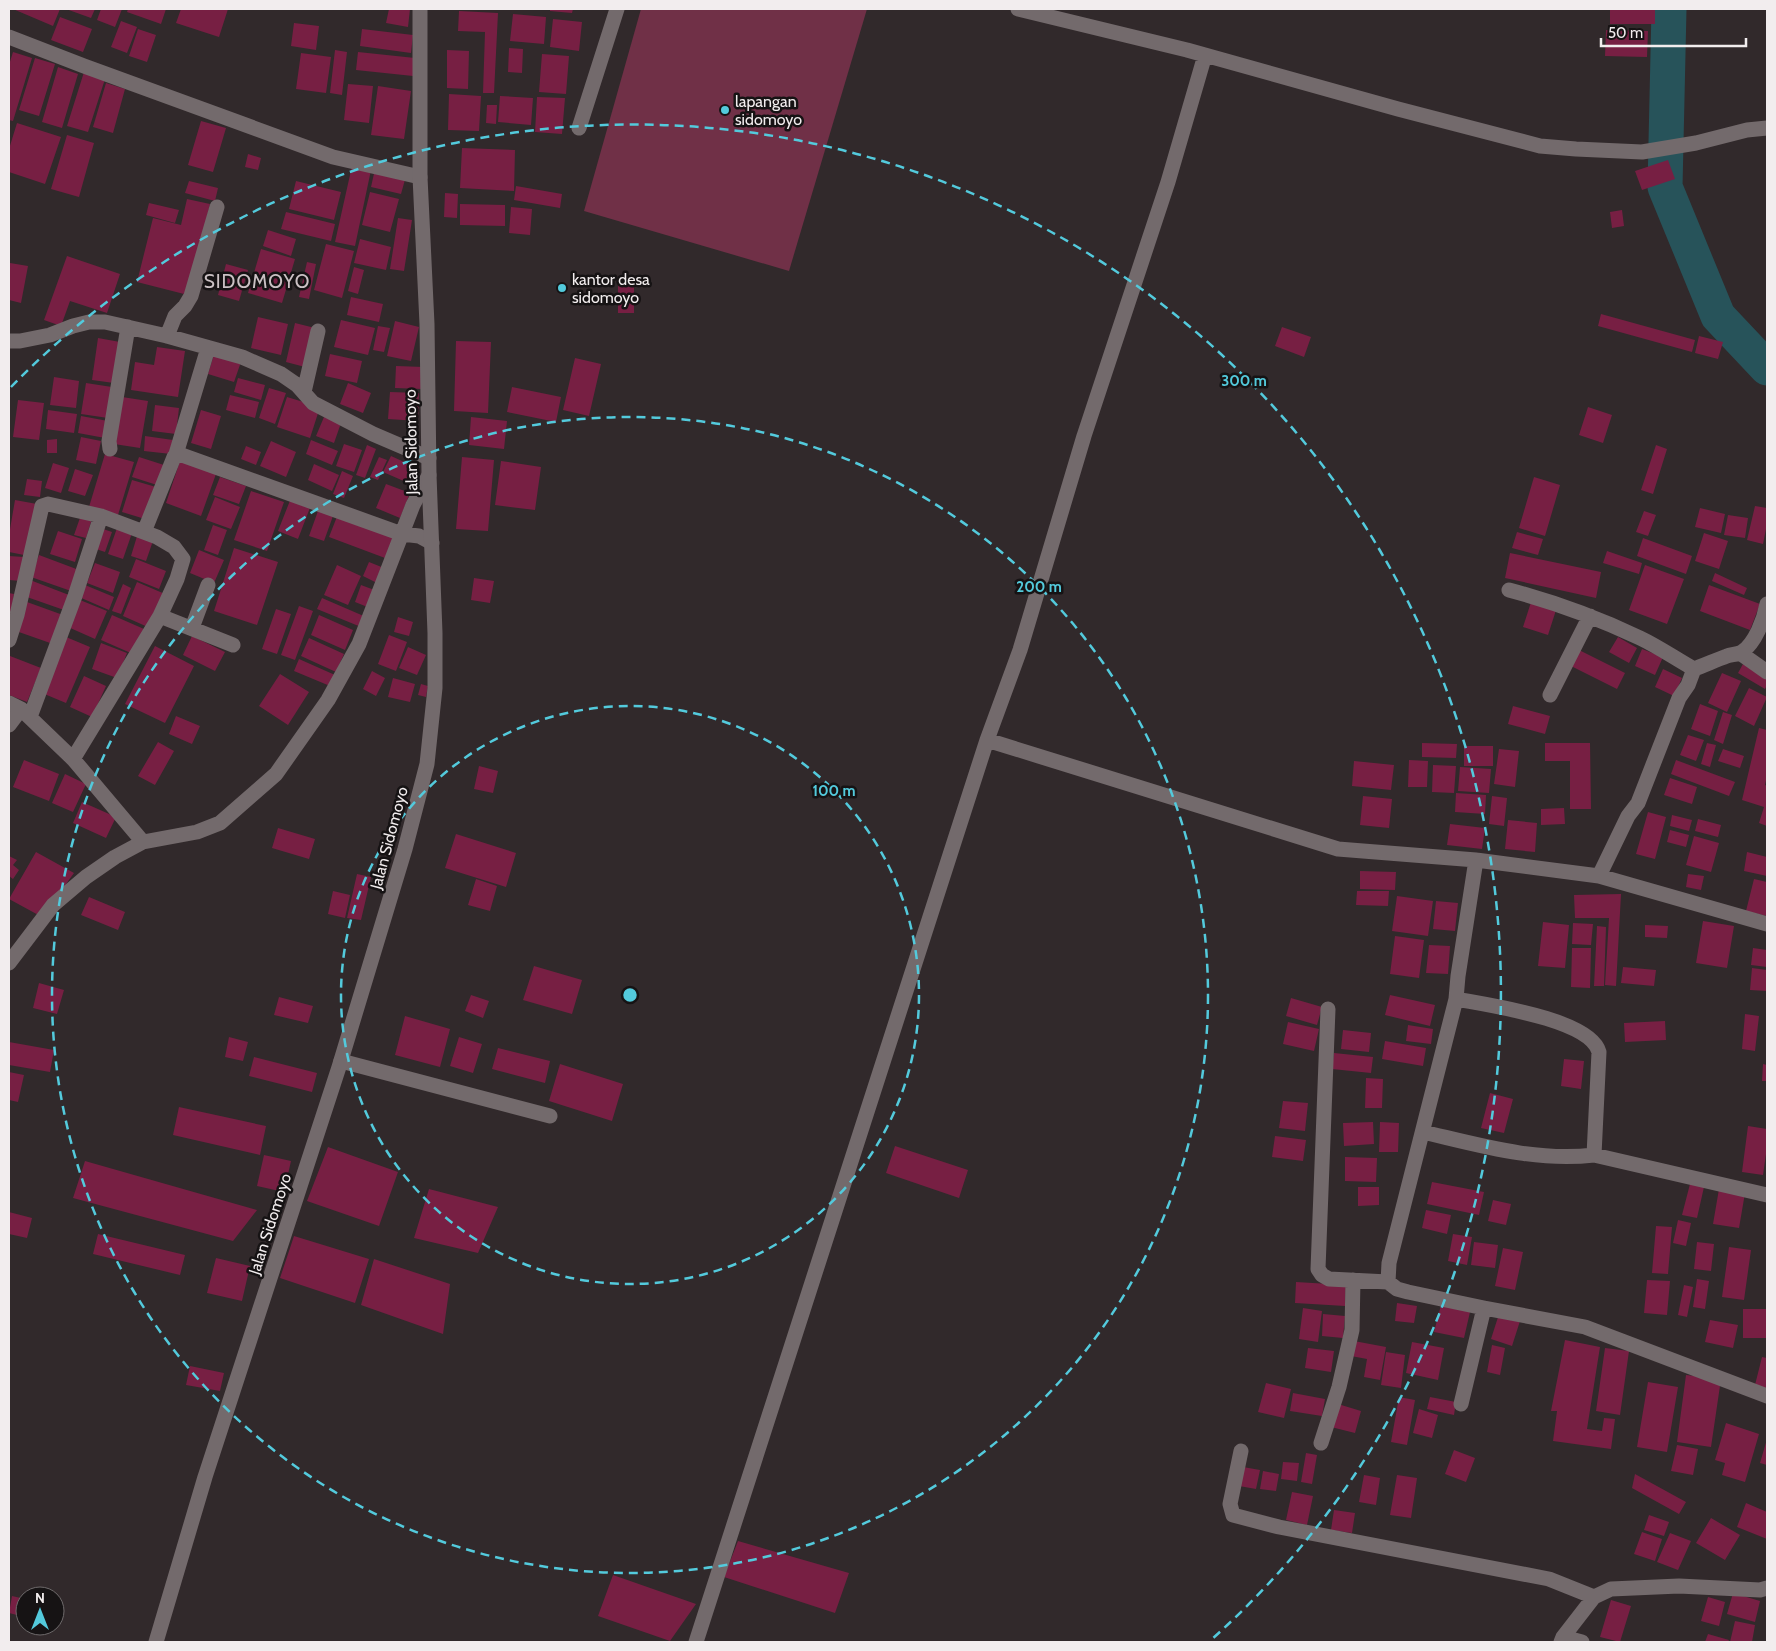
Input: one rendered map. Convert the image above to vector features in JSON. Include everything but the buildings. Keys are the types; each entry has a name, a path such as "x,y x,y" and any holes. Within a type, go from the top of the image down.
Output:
{"street":[{"name":"Jalan Sidomoyo","path":"156,1642 204,1477 285,1237 341,1061 406,849 427,764 435,688 436,633 420,177 420,9"},
{"path":"579,128 617,9"},
{"path":"1018,9 1205,55 1398,109 1540,146 1642,152 1696,143 1747,130 1767,128"},
{"path":"9,36 84,66 333,157 420,177"},
{"path":"696,1642 987,740 1020,650 1084,436 1168,182 1205,55"},
{"path":"166,336 175,316 185,306 191,296 217,207"},
{"path":"9,341 20,341 50,335 89,322 105,322 166,336 242,357 281,374 297,385 313,403 373,434 429,458"},
{"path":"110,449 109,441 128,328"},
{"path":"304,392 318,331"},
{"path":"144,532 176,454 208,348"},
{"path":"176,454 402,534 418,536 432,543"},
{"path":"9,963 53,905 86,877 115,857 143,842 196,832 220,822 276,774 328,700 359,644 413,505 429,475"},
{"path":"9,640 17,615 42,506 48,504 101,516 144,532 174,546 183,559 177,579 160,616 73,759"},
{"path":"9,725 20,710 62,631 101,516"},
{"path":"192,628 208,585"},
{"path":"1509,590 1542,599 1590,616 1642,639 1694,669 1728,655 1740,653 1750,644 1766,612 1767,604"},
{"path":"160,616 233,645"},
{"path":"1550,695 1590,616"},
{"path":"1740,653 1767,672"},
{"path":"1599,876 1628,816 1638,803 1676,706 1688,685 1694,669"},
{"path":"20,710 73,759 143,842"},
{"path":"987,740 1338,849 1476,860 1599,876 1767,924"},
{"path":"1388,1282 1389,1263 1456,999 1476,860"},
{"path":"1456,999 1539,1016 1573,1028 1597,1046 1599,1052 1594,1154"},
{"path":"1328,1009 1318,1269 1322,1275 1329,1279 1388,1282 1408,1292 1585,1327 1767,1396"},
{"path":"341,1061 550,1116"},
{"path":"1423,1132 1516,1153 1552,1157 1594,1154 1767,1194"},
{"path":"1321,1443 1339,1387 1352,1330 1353,1280"},
{"path":"1461,1404 1484,1308"},
{"path":"1242,1451 1230,1504 1232,1515 1288,1529 1549,1579 1594,1598"},
{"path":"1562,1640 1594,1598 1610,1589 1679,1586 1760,1590 1767,1588"},
{"path":"1562,1640 1582,1642"}],"shaded area":[{"name":"lapangan sidomoyo","path":"641,9 867,9 789,271 584,211"}],"waterway":[{"path":"1669,9 1665,187 1718,316 1767,368"}],"place":[{"name":"lapangan sidomoyo","path":"725,110"},
{"name":"kantor desa sidomoyo","path":"562,288"}],"district":[{"name":"SIDOMOYO","path":"257,281"}]}
